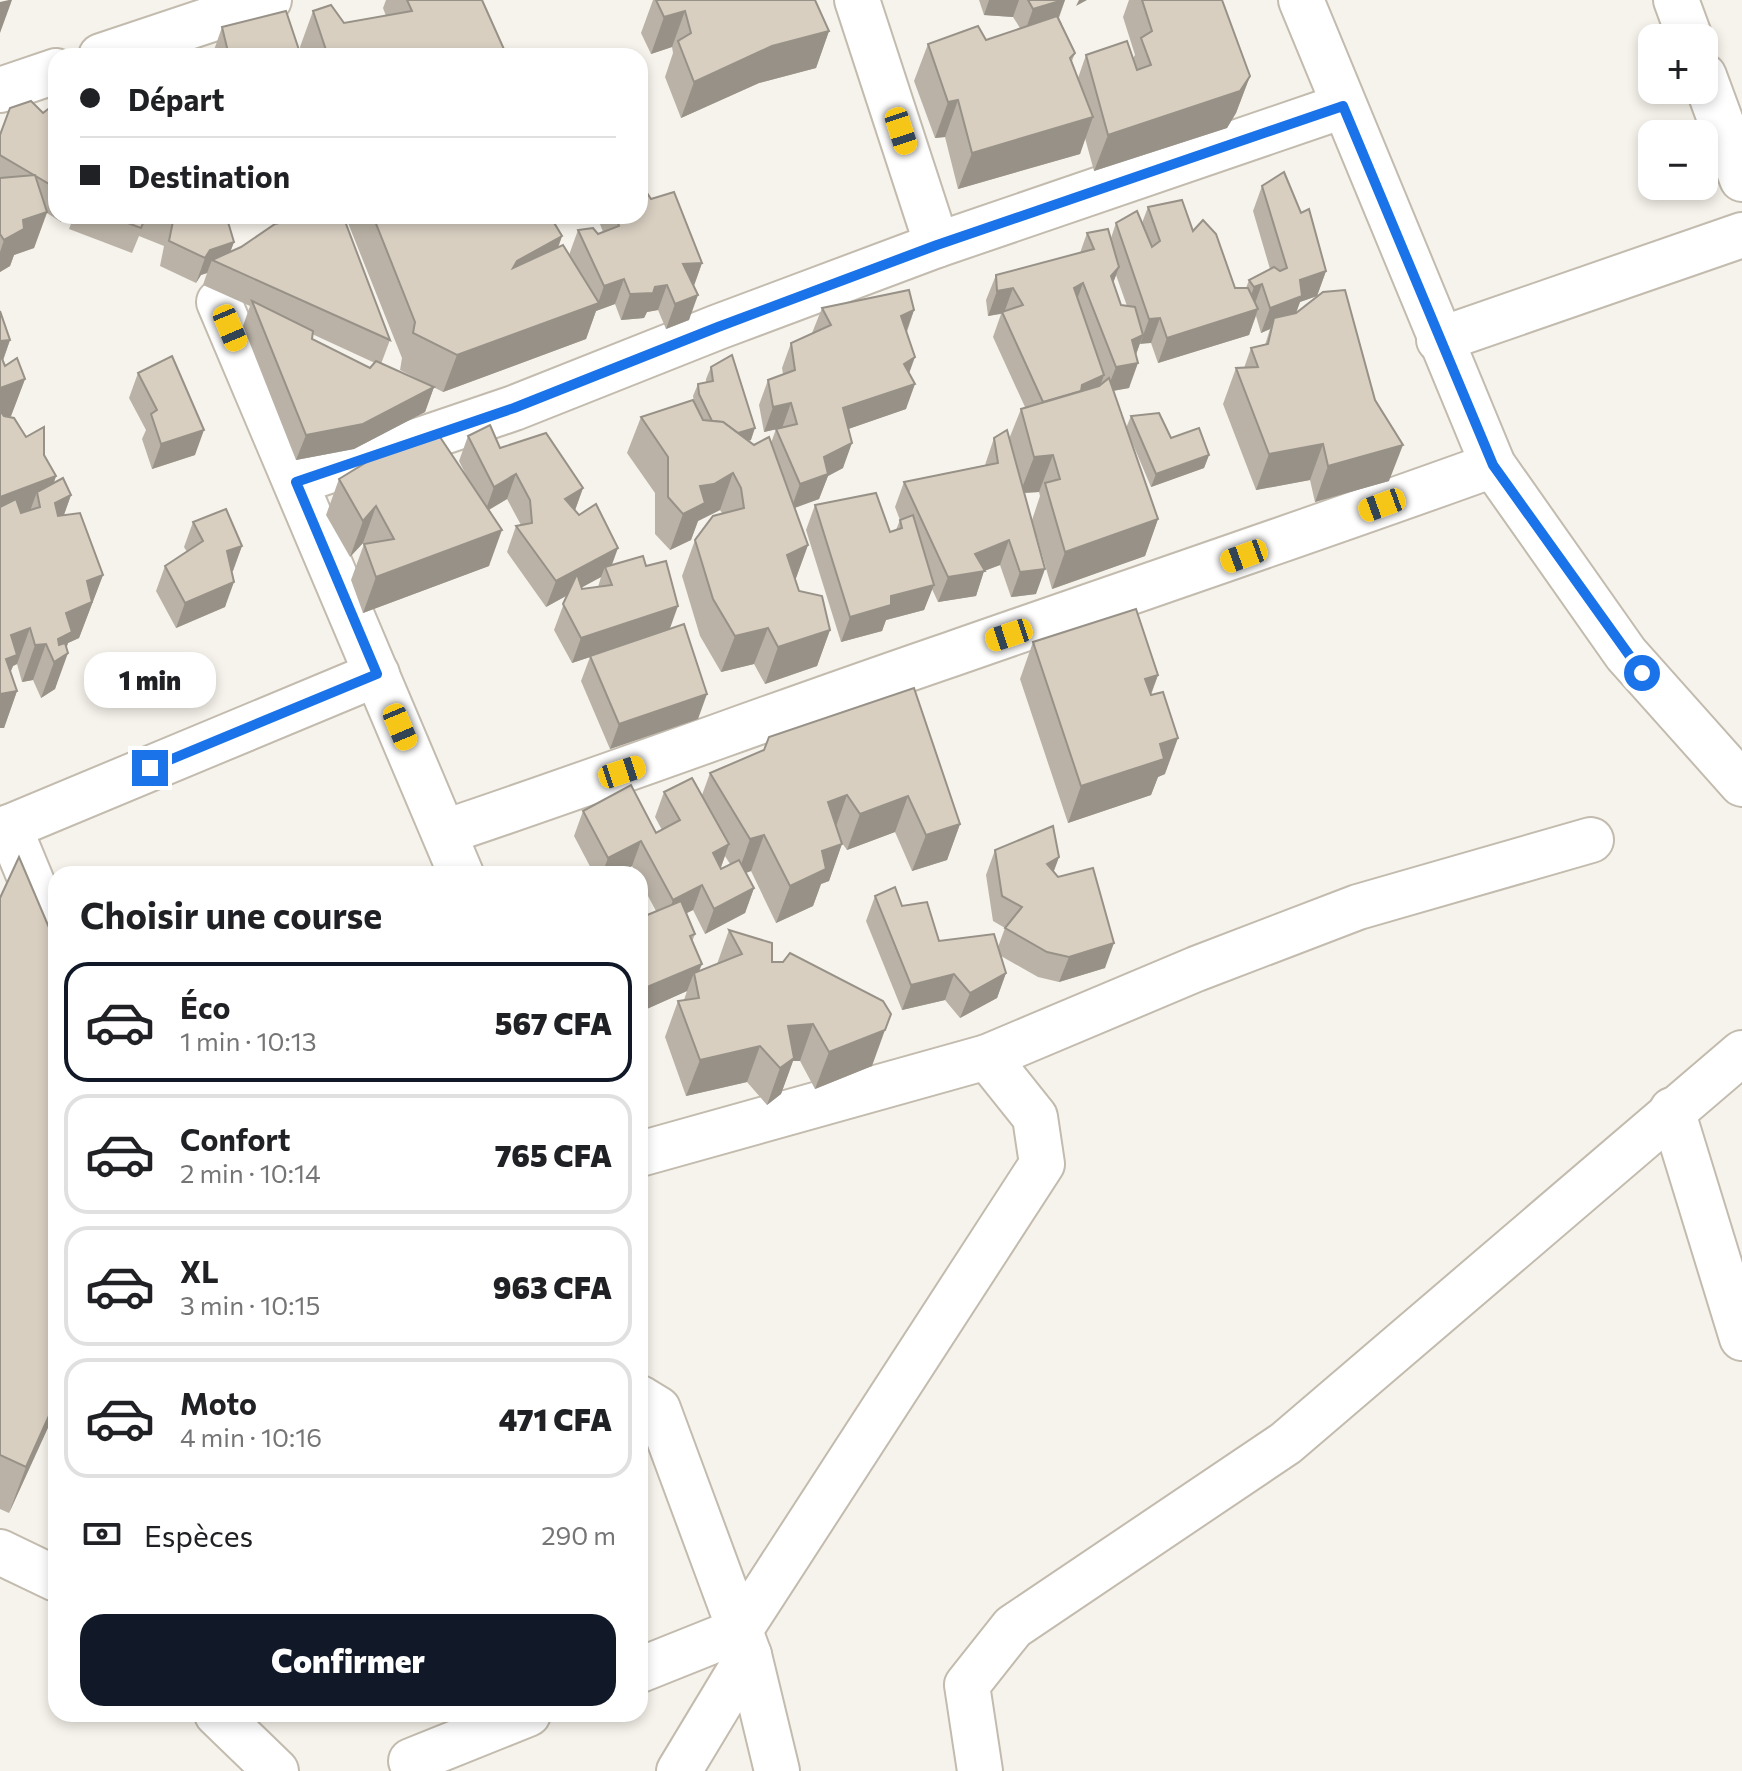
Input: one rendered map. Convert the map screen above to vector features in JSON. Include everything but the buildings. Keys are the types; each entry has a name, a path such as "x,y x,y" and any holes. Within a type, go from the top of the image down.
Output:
{"street":[{"path":"115,48 171,15 269,0"},
{"path":"857,0 937,245"},
{"path":"1301,0 1493,465 1626,654 1674,712 1742,784"},
{"path":"1676,0 1685,24"},
{"path":"0,90 48,74"},
{"path":"1714,104 1742,179"},
{"path":"296,482 514,408 937,245 1343,106"},
{"path":"1439,340 1742,235"},
{"path":"219,302 458,866"},
{"path":"445,832 681,752 950,654 1216,566 1493,465"},
{"path":"48,924 4,829 377,674"},
{"path":"648,1152 987,1057 1196,969 1358,907 1591,840"},
{"path":"980,1771 967,1685 1013,1627 1286,1443 1742,1053"},
{"path":"679,1771 744,1642 1042,1164 1035,1117 987,1057"},
{"path":"1672,1110 1742,1338"},
{"path":"648,1403 658,1409 744,1642 777,1771"},
{"path":"0,1552 48,1575"},
{"path":"648,1668 744,1642"},
{"path":"225,1722 276,1771"},
{"path":"411,1761 508,1722"}],"route":[{"path":"150,768 377,674 296,482 514,408 937,245 1343,106 1493,465 1642,673"}]}
